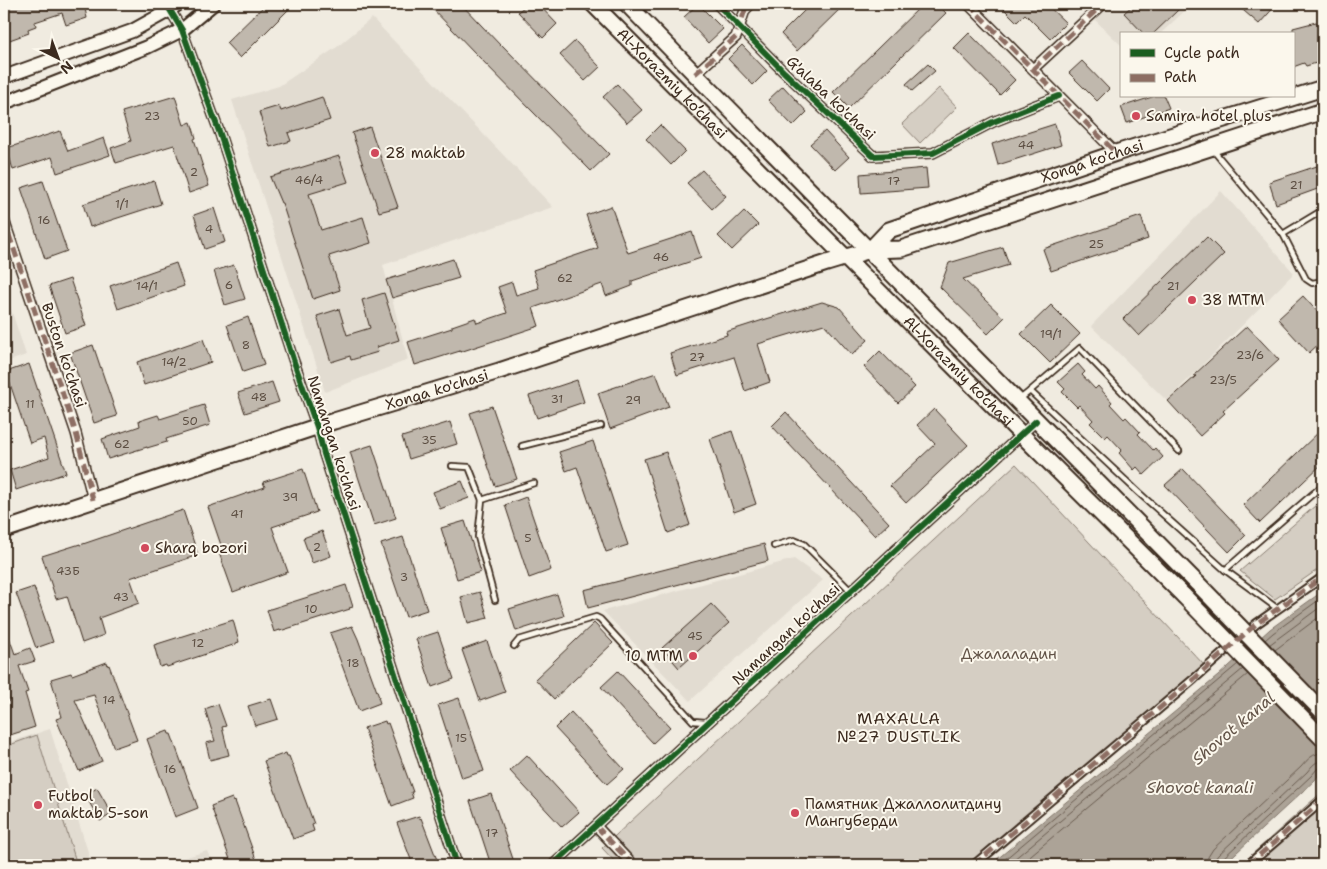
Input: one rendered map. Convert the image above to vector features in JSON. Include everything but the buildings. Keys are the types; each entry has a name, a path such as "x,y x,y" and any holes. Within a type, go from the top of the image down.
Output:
{"main road":[{"path":"4,103 147,46 182,30 213,4"},
{"name":"Al-Xorazmiy ko’chasi","path":"593,4 1184,596 1323,739"},
{"name":"Al-Xorazmiy ko’chasi","path":"627,4 1323,712"},
{"path":"4,77 132,31 172,6"},
{"name":"Xonqa ko'chasi","path":"1294,97 1323,88"},
{"name":"Xonqa ko'chasi","path":"870,250 889,230 1116,154 1292,98"},
{"name":"Xonqa ko'chasi","path":"4,530 317,426 499,371 845,257 870,250 901,249 1323,111"}],"street":[{"name":"G'alaba ko'chasi","path":"717,4 784,72 874,156 933,152 993,122 1059,96"},
{"path":"695,74 736,37 744,10 751,4"},
{"path":"968,4 1116,154"},
{"path":"1033,69 1103,4"},
{"name":"Namangan ko'chasi","path":"172,6 220,134 317,426 324,454 457,865"},
{"name":"Buston ko'chasi","path":"4,220 76,433 93,500"},
{"name":"Namangan ko'chasi","path":"553,865 1036,421"},
{"path":"974,865 1187,685 1256,624 1323,577"},
{"path":"1248,865 1323,800"},
{"path":"596,826 633,865"}],"lane":[{"path":"1211,148 1283,234 1306,279 1312,284 1323,279"},
{"path":"1283,234 1323,210"},
{"path":"1017,401 1080,348 1179,451"},
{"path":"1030,391 1225,570 1278,609"},
{"path":"522,446 601,426"},
{"path":"452,466 469,468 482,500 478,537 495,600"},
{"path":"482,500 534,483"},
{"path":"1225,570 1323,485"},
{"path":"774,546 794,540 804,544 852,591"},
{"path":"514,646 519,640 596,617 600,619 693,721 709,722"}],"shaded area":[{"path":"1111,4 1186,4 1189,7 1162,32 1120,32 1120,44 1095,20"},
{"name":"28 maktab","path":"372,18 553,207 383,265 408,360 325,392 232,100 279,86 337,47"},
{"name":"38 MTM","path":"1221,191 1294,273 1167,401 1091,326"},
{"path":"4,288 26,355 4,363"},
{"name":"10 MTM","path":"794,559 823,580 690,701 603,611"},
{"name":"Futbol maktab 5-son","path":"50,729 92,865 4,865 4,744"},
{"path":"207,851 214,865 159,865"}],"green space":[{"path":"939,88 957,107 920,143 902,124"},
{"name":"Джалаладин","path":"1016,464 1205,666 967,865 618,865 602,848"},
{"path":"1323,499 1323,566 1275,599 1240,571"},
{"name":"Futbol maktab 5-son","path":"37,735 77,865 4,865 4,747"},
{"path":"1323,791 1323,865 1240,865"}],"water":[{"name":"Shovot kanali","path":"1323,591 1323,769 1315,780 1223,865 990,865 1218,676 1270,629"}],"marked path":[{"path":"695,74 736,37 745,10 751,4"},
{"path":"968,4 1116,153"},
{"path":"1033,69 1103,4"},
{"path":"4,220 76,433 93,500"},
{"path":"974,865 1194,679 1256,624 1323,577"},
{"path":"1248,865 1323,800"},
{"path":"596,826 633,865"}],"cycle path":[{"path":"717,4 784,72 873,156 933,153 993,122 1059,96"},
{"path":"170,10 182,30 220,134 317,427 324,454 457,865"},
{"path":"553,865 1036,421"}],"place":[{"name":"Samira hotel plus","path":"1136,116"},
{"name":"28 maktab","path":"375,153"},
{"name":"38 MTM","path":"1192,300"},
{"name":"Sharq bozori","path":"145,548"},
{"name":"10 MTM","path":"693,656"},
{"name":"Futbol maktab 5-son","path":"38,805"},
{"name":"Памятник Джаллолитдину Мангуберди","path":"795,813"}],"district":[{"name":"MAXALLA №27 DUSTLIK","path":"899,727"}],"water label":[{"name":"Shovot kanal","path":"1233,728"}]}
